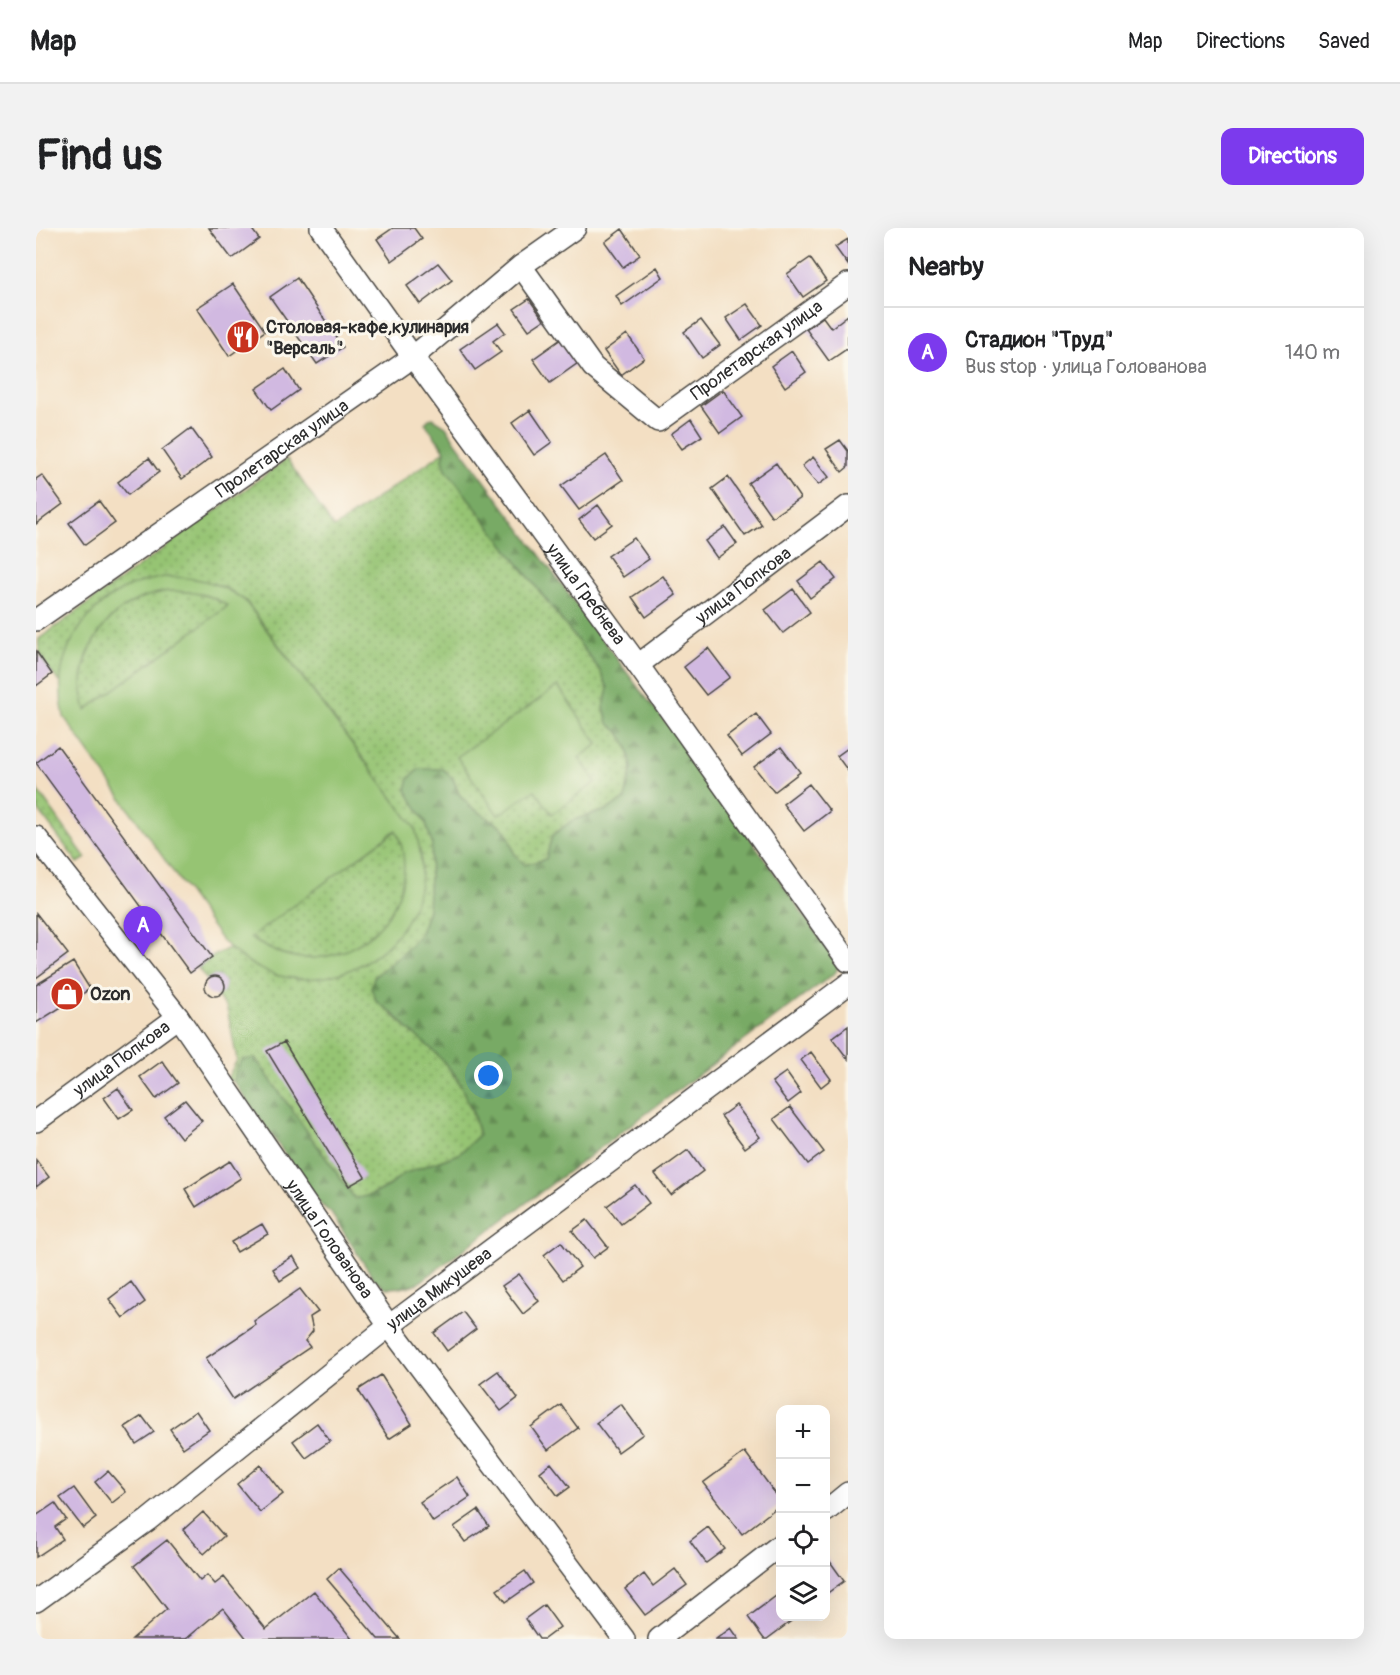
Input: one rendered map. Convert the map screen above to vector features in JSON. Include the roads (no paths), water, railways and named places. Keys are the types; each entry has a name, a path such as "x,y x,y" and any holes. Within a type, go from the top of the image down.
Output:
{"street":[{"name":"улица Гребнева","path":"321,228 412,357 638,664 848,961"},
{"name":"Пролетарская улица","path":"36,620 412,357 521,266 575,228"},
{"name":"Пролетарская улица","path":"521,266 593,367 658,421 848,284"},
{"name":"улица Попкова","path":"638,664 848,506"},
{"name":"улица Голованова","path":"36,837 178,1017 389,1326 624,1639"},
{"name":"улица Микушева","path":"36,1601 148,1520 389,1326 848,984"},
{"name":"улица Попкова","path":"36,1120 178,1017"},
{"path":"830,1506 848,1493"},
{"path":"659,1639 776,1548"}],"place":[{"name":"Столовая-кафе,кулинария \"Версаль\"","path":"243,337"},
{"name":"Стадион \"Труд\"","path":"143,956"},
{"name":"Ozon","path":"67,994"}]}
